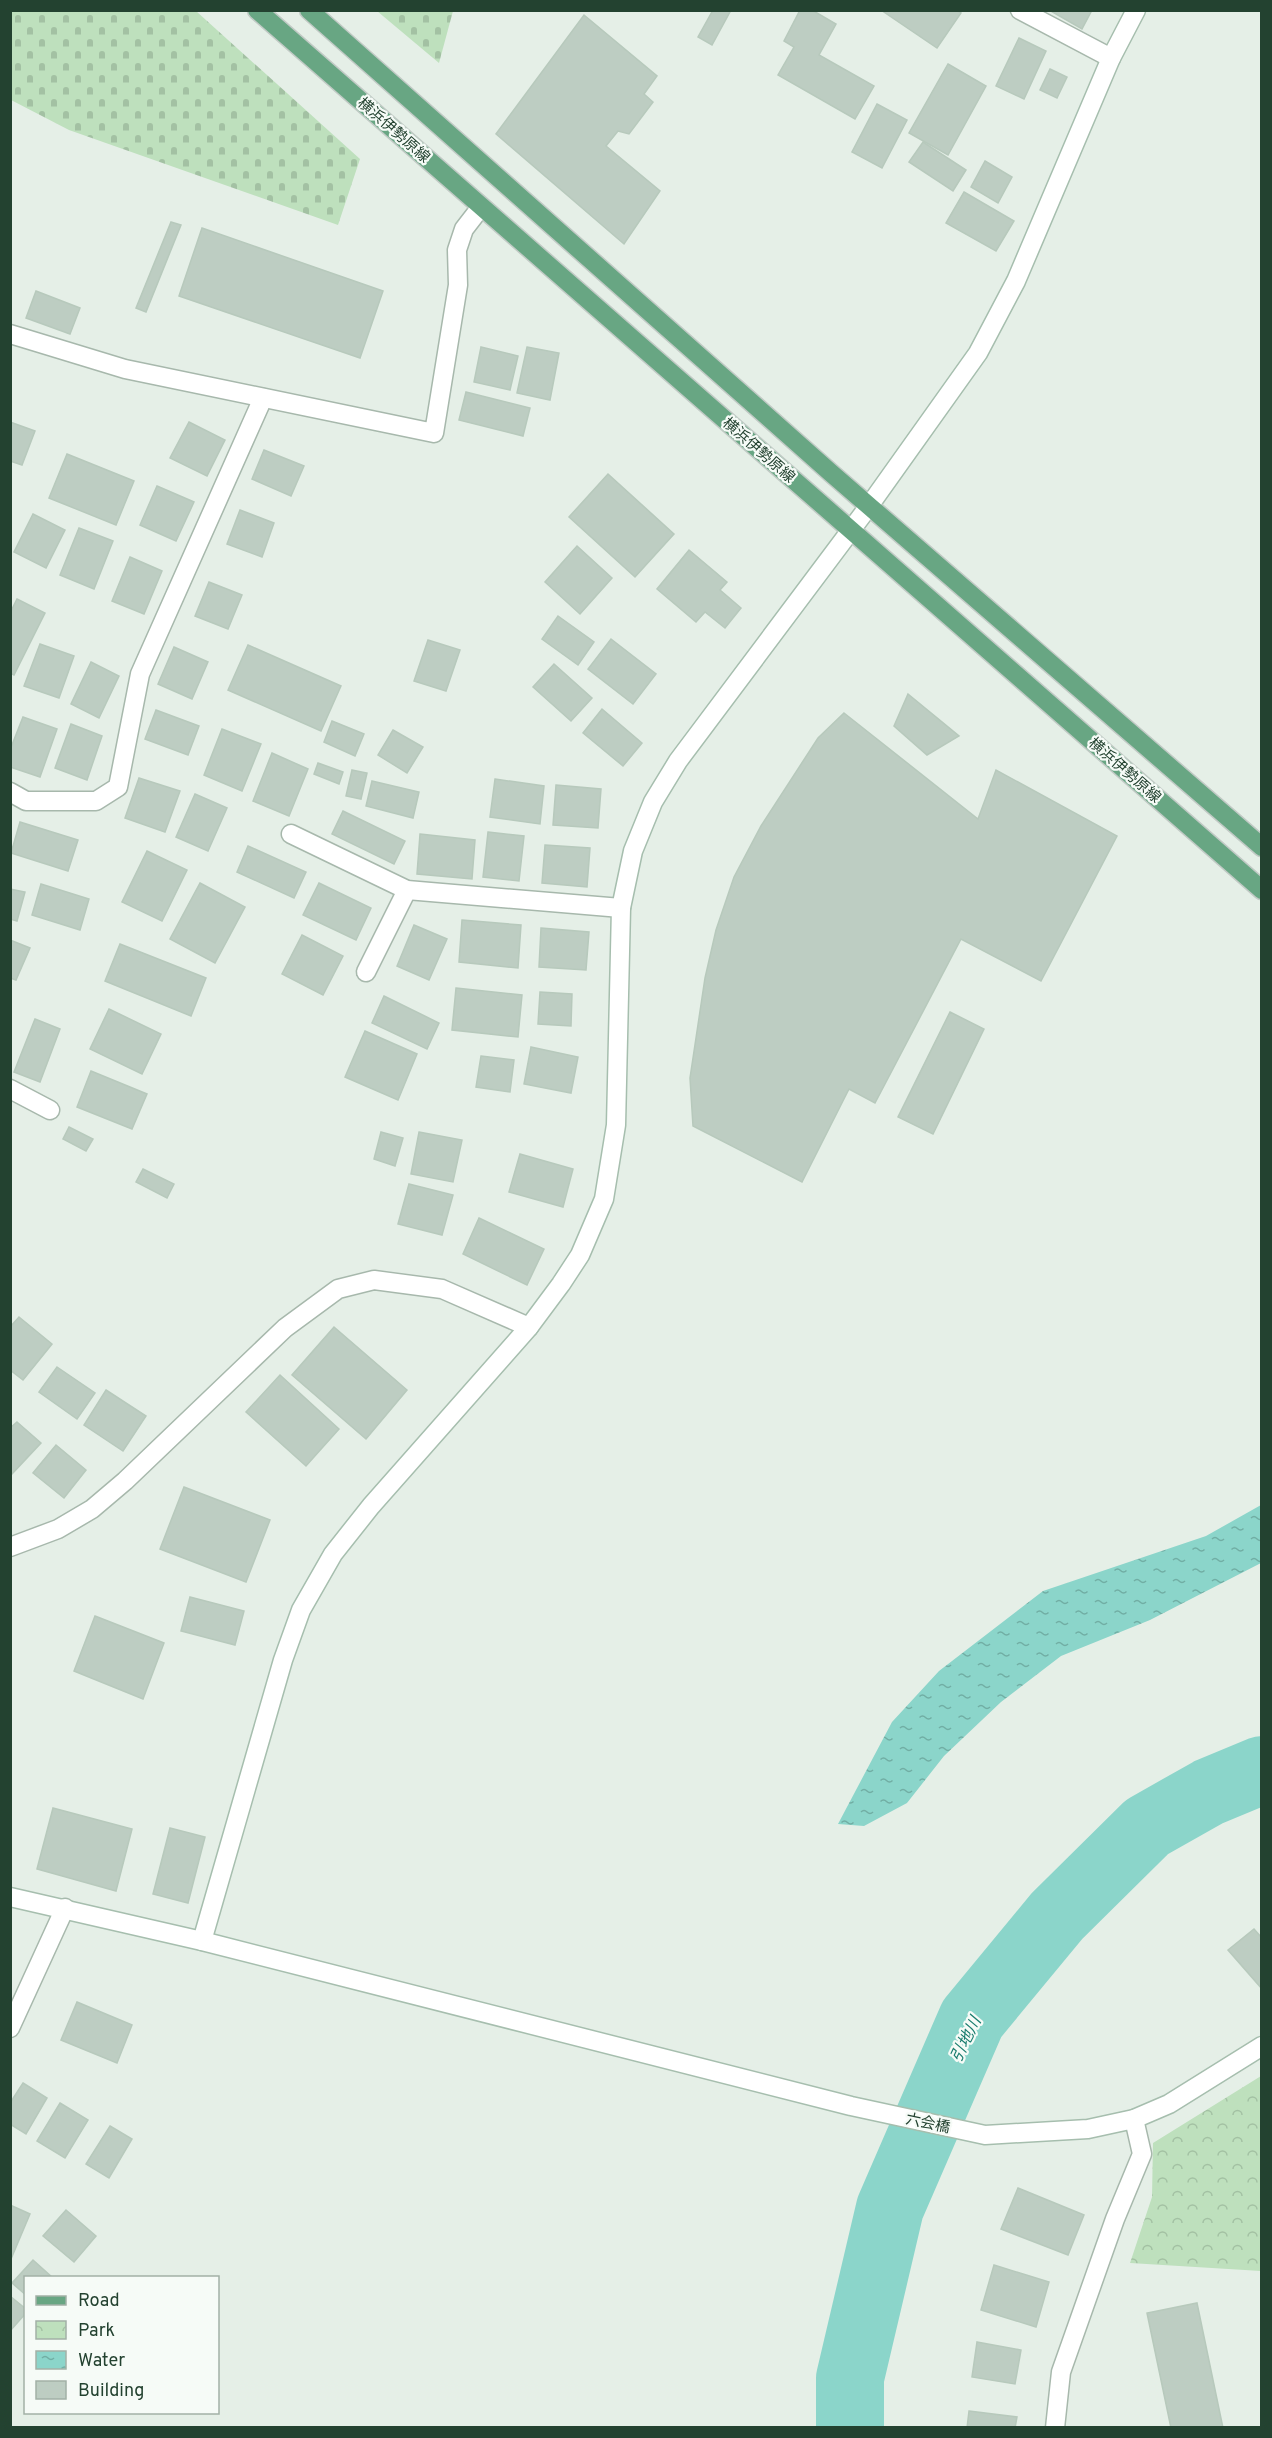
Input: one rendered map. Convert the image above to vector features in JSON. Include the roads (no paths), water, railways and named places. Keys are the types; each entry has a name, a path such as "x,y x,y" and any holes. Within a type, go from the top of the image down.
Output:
{"main road":[{"name":"横浜伊勢原線","path":"257,10 1262,890"},
{"name":"横浜伊勢原線","path":"309,10 869,506 1262,848"}],"street":[{"path":"1020,10 1111,58"},
{"path":"202,1941 283,1660 301,1610 333,1554 371,1506 529,1327 561,1284 580,1255 604,1198 616,1125 621,908 633,851 653,802 678,760 869,506 978,353 1016,281 1111,58 1136,10"},
{"path":"10,334 125,369 434,433 458,285 457,250 464,230 482,207"},
{"path":"10,792 26,801 96,801 118,787 140,674 263,398"},
{"path":"291,834 407,891 621,908"},
{"path":"366,972 407,891"},
{"path":"10,1089 50,1110"},
{"path":"10,1547 58,1529 92,1509 125,1481 285,1328 338,1288 374,1280 442,1289 529,1327"},
{"name":"六会橋","path":"10,1897 202,1941 871,2110 985,2135 1088,2129 1134,2119 1169,2104 1262,2046"},
{"path":"10,2028 65,1908"},
{"path":"1055,2427 1061,2372 1115,2219 1142,2154 1134,2119"}],"water":[{"path":"1261,1505 1261,1563 1150,1620 1061,1656 1001,1702 944,1756 907,1803 864,1826 838,1824 892,1722 939,1671 1043,1591 1206,1536"}],"waterway":[{"name":"引地川","path":"850,2428 850,2378 890,2208 972,2019 1057,1916 1147,1827 1209,1792 1262,1770"}]}
